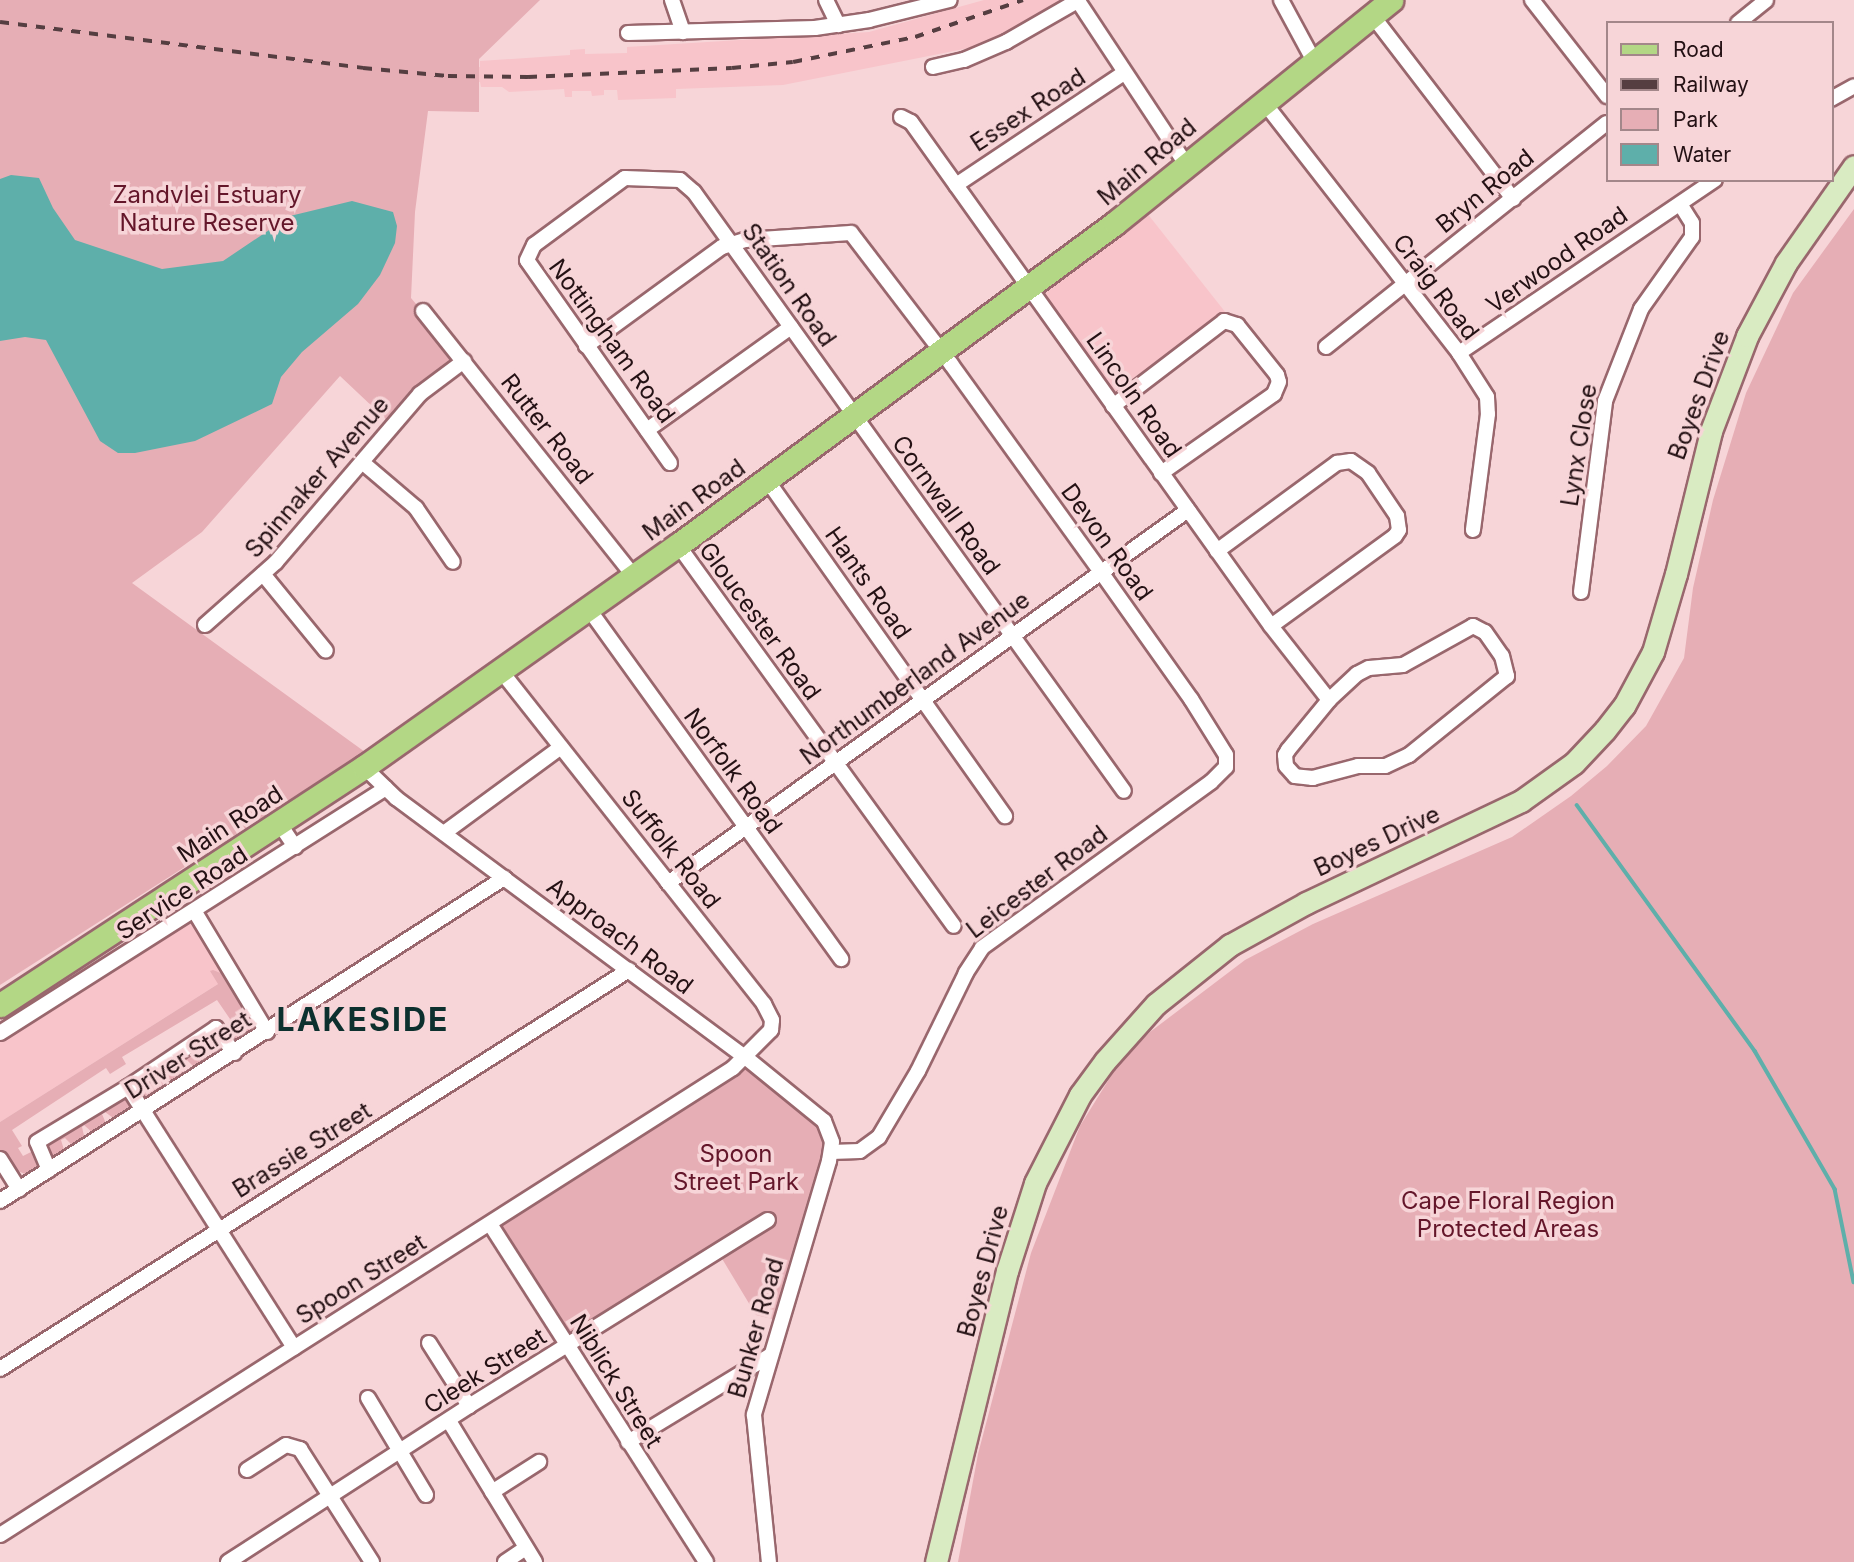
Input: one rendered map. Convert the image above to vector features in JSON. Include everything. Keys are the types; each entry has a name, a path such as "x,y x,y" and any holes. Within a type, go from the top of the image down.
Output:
{"main road":[{"name":"Main Road","path":"0,1005 365,767 678,545 1030,288 1115,223 1391,0"},
{"name":"Boyes Drive","path":"936,1562 1004,1284 1035,1183 1080,1095 1105,1061 1156,1004 1230,945 1306,903 1521,801 1574,763 1605,730 1624,706 1653,652 1666,611 1711,430 1747,336 1786,263 1854,166"}],"street":[{"path":"672,0 683,32"},
{"path":"826,0 838,25"},
{"path":"628,33 838,25 950,0"},
{"path":"933,67 964,60 994,47 1078,0 1186,164"},
{"path":"1281,0 1314,61"},
{"path":"1532,0 1605,93"},
{"path":"1740,21 1757,3"},
{"path":"1372,15 1513,198"},
{"name":"Essex Road","path":"956,185 1124,73"},
{"path":"1833,98 1854,86"},
{"name":"Craig Road","path":"1263,101 1459,353 1487,397 1473,530"},
{"name":"Lincoln Road","path":"901,117 911,122 1271,626 1329,700"},
{"name":"Bryn Road","path":"1326,347 1605,125"},
{"name":"Station Road","path":"534,245 625,178 677,179 685,183 732,242 854,416"},
{"name":"Verwood Road","path":"1459,353 1712,182"},
{"name":"Lynx Close","path":"1581,592 1607,394 1641,309 1692,237 1692,223 1680,204"},
{"name":"Devon Road","path":"732,242 850,233 942,353 1101,572 1191,699 1223,748 1227,762"},
{"path":"586,346 713,252 732,242"},
{"name":"Nottingham Road","path":"534,245 528,254 528,263 670,463"},
{"name":"Rutter Road","path":"424,311 634,576"},
{"path":"1113,405 1224,321 1237,325 1277,375 1279,382 1274,394 1161,473"},
{"path":"647,430 791,327"},
{"name":"Spinnaker Avenue","path":"205,625 263,574 420,394 464,361"},
{"name":"Cornwall Road","path":"854,416 1124,791"},
{"path":"1217,551 1337,463 1351,461 1368,473 1397,516 1399,530 1395,536 1271,626"},
{"path":"362,462 416,508 453,562"},
{"name":"Hants Road","path":"766,480 1005,816"},
{"name":"Northumberland Avenue","path":"668,883 1188,510"},
{"name":"Gloucester Road","path":"678,545 954,926"},
{"path":"263,574 326,651"},
{"name":"Norfolk Road","path":"588,608 841,959"},
{"path":"1473,626 1485,632 1502,656 1507,670 1503,682 1399,762 1385,766 1358,766 1313,778 1295,776 1286,766 1284,755 1329,700 1363,670 1404,665 1473,626"},
{"name":"Suffolk Road","path":"500,670 770,1012 771,1030 744,1056"},
{"path":"444,834 561,747"},
{"name":"Leicester Road","path":"831,1152 860,1151 879,1137 918,1071 965,973 982,948 1211,782 1221,774 1227,762"},
{"name":"Approach Road","path":"365,767 386,788 444,834 821,1116 830,1134 831,1152"},
{"name":"Service Road","path":"0,1033 195,912 386,788"},
{"path":"279,823 295,847"},
{"name":"Driver Street","path":"0,1201 505,878"},
{"path":"195,912 267,1032"},
{"name":"Brassie Street","path":"0,1369 629,970"},
{"path":"49,1170 37,1142 131,1091 216,1028 234,1053"},
{"name":"Spoon Street","path":"0,1535 733,1068 744,1056"},
{"path":"131,1091 294,1348"},
{"name":"Bunker Road","path":"769,1562 754,1415 831,1152"},
{"path":"0,1159 19,1189"},
{"name":"Cleek Street","path":"228,1562 469,1406 768,1220"},
{"name":"Niblick Street","path":"490,1224 706,1562"},
{"path":"429,1343 469,1406"},
{"path":"628,1442 771,1355"},
{"path":"368,1398 426,1495"},
{"path":"449,1421 535,1562"},
{"path":"247,1470 286,1445 300,1449 372,1562"},
{"path":"492,1492 539,1462"},
{"path":"505,1562 526,1548"}],"shaded area":[{"path":"984,0 1063,0 989,44 783,85 676,89 676,98 618,100 617,90 604,90 604,95 592,96 591,91 572,91 572,97 565,97 564,89 509,92 502,87 481,87 480,82 423,79 417,62 480,67 480,61 570,55 570,50 585,49 585,54 627,53 627,47 869,32"},
{"path":"1139,203 1226,313 1229,321 1113,406 1030,288"},
{"path":"195,912 232,975 0,1122 0,1033"}],"green space":[{"name":"Zandvlei Estuary Nature Reserve","path":"0,0 540,0 479,59 479,112 428,111 415,212 411,298 464,361 393,426 340,376 202,532 132,583 365,752 0,985"},
{"name":"Cape Floral Region Protected Areas","path":"1854,209 1854,1562 958,1562 978,1454 1031,1253 1080,1126 1119,1063 1150,1032 1245,960 1313,924 1512,837 1571,796 1607,766 1646,726 1684,658 1693,588 1713,500 1746,393 1793,293"},
{"path":"210,971 223,974 250,1014 252,1026 249,1035 235,1044 225,1031 230,1019 217,1000 122,1057 126,1064 110,1074 106,1068 12,1130 22,1146 18,1148 23,1156 35,1150 44,1166 25,1174 13,1169 0,1150 0,1122 218,984"},
{"path":"218,1036 228,1049 217,1056 207,1048 203,1050 207,1062 196,1069 187,1060 183,1063 186,1075 173,1084 165,1074 161,1077 165,1089 146,1101 136,1093 136,1088 147,1077 159,1077 176,1059 181,1063 185,1061 183,1054 198,1047 202,1050"},
{"name":"Spoon Street Park","path":"744,1056 830,1134 781,1321 756,1315 718,1252 567,1346 490,1224"},
{"path":"119,1095 129,1096 132,1110 116,1120 105,1112 102,1114 107,1126 94,1134 84,1125 82,1127 85,1140 74,1147 65,1138 61,1140 65,1153 53,1160 45,1151 47,1143 63,1137 62,1132 80,1126 83,1120 101,1113 104,1106"}],"water":[{"path":"11,175 39,178 53,208 75,240 162,269 223,261 290,216 352,201 393,212 397,226 395,243 380,275 358,304 302,352 281,377 272,404 195,441 135,453 118,453 100,441 46,340 25,337 0,341 0,179"}],"waterway":[{"path":"1577,805 1755,1051 1835,1189 1854,1282"}],"railway":[{"path":"0,22 363,68 448,76 528,77 732,68 793,62 915,37 1023,0"}],"district":[{"name":"LAKESIDE","path":"363,1020"}]}
